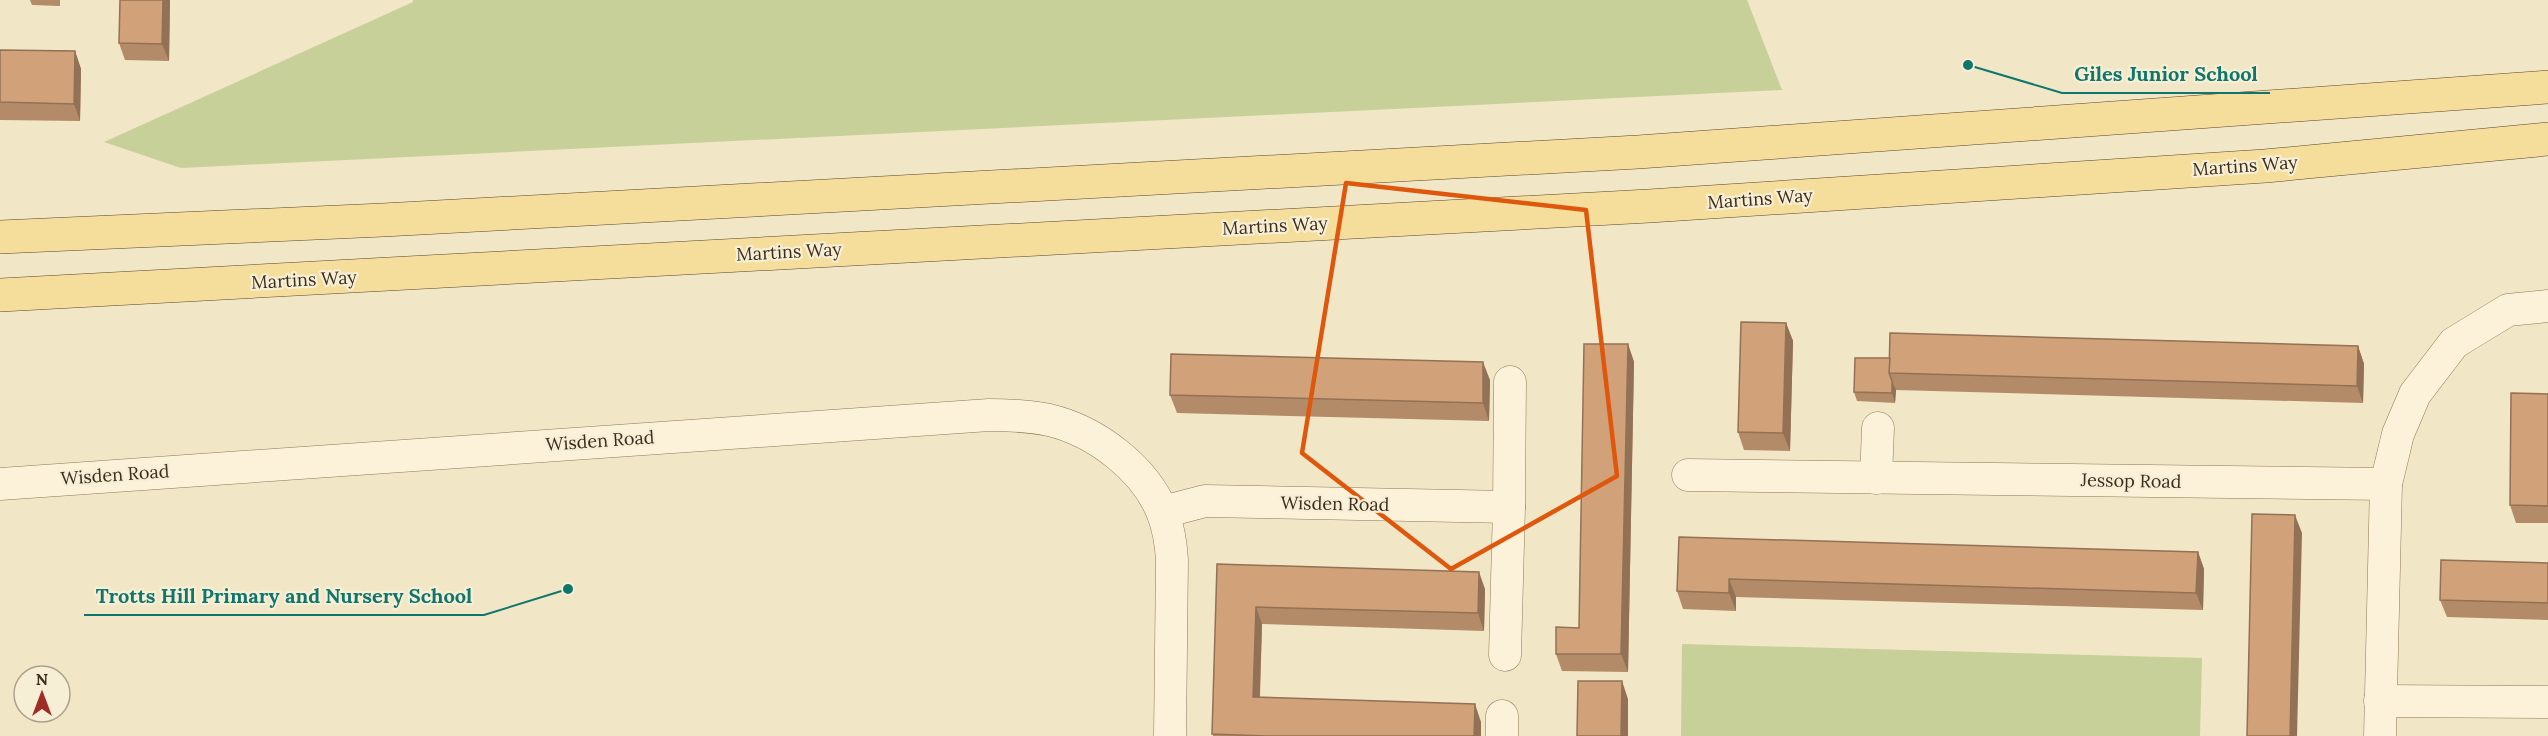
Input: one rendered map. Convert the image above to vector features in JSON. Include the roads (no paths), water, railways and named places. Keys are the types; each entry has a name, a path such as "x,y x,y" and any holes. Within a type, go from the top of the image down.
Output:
{"main road":[{"path":"0,237 395,219 1638,152 2548,87"},
{"name":"Martins Way","path":"0,295 1649,206 2253,166 2548,139"}],"street":[{"path":"2380,736 2386,484 2398,434 2415,394 2454,344 2508,310 2548,306"},
{"path":"1505,655 1510,382"},
{"name":"Wisden Road","path":"0,484 989,415 1024,416 1051,421 1086,434 1108,447 1147,484 1163,512 1170,535 1172,560 1170,736"},
{"path":"1876,478 1878,428"},
{"name":"Jessop Road","path":"1688,475 2386,484"},
{"name":"Wisden Road","path":"1163,512 1204,501 1509,507"},
{"path":"2380,701 2548,702"}],"place":[{"name":"Giles Junior School","path":"1968,65"},
{"name":"Trotts Hill Primary and Nursery School","path":"568,589"}]}
